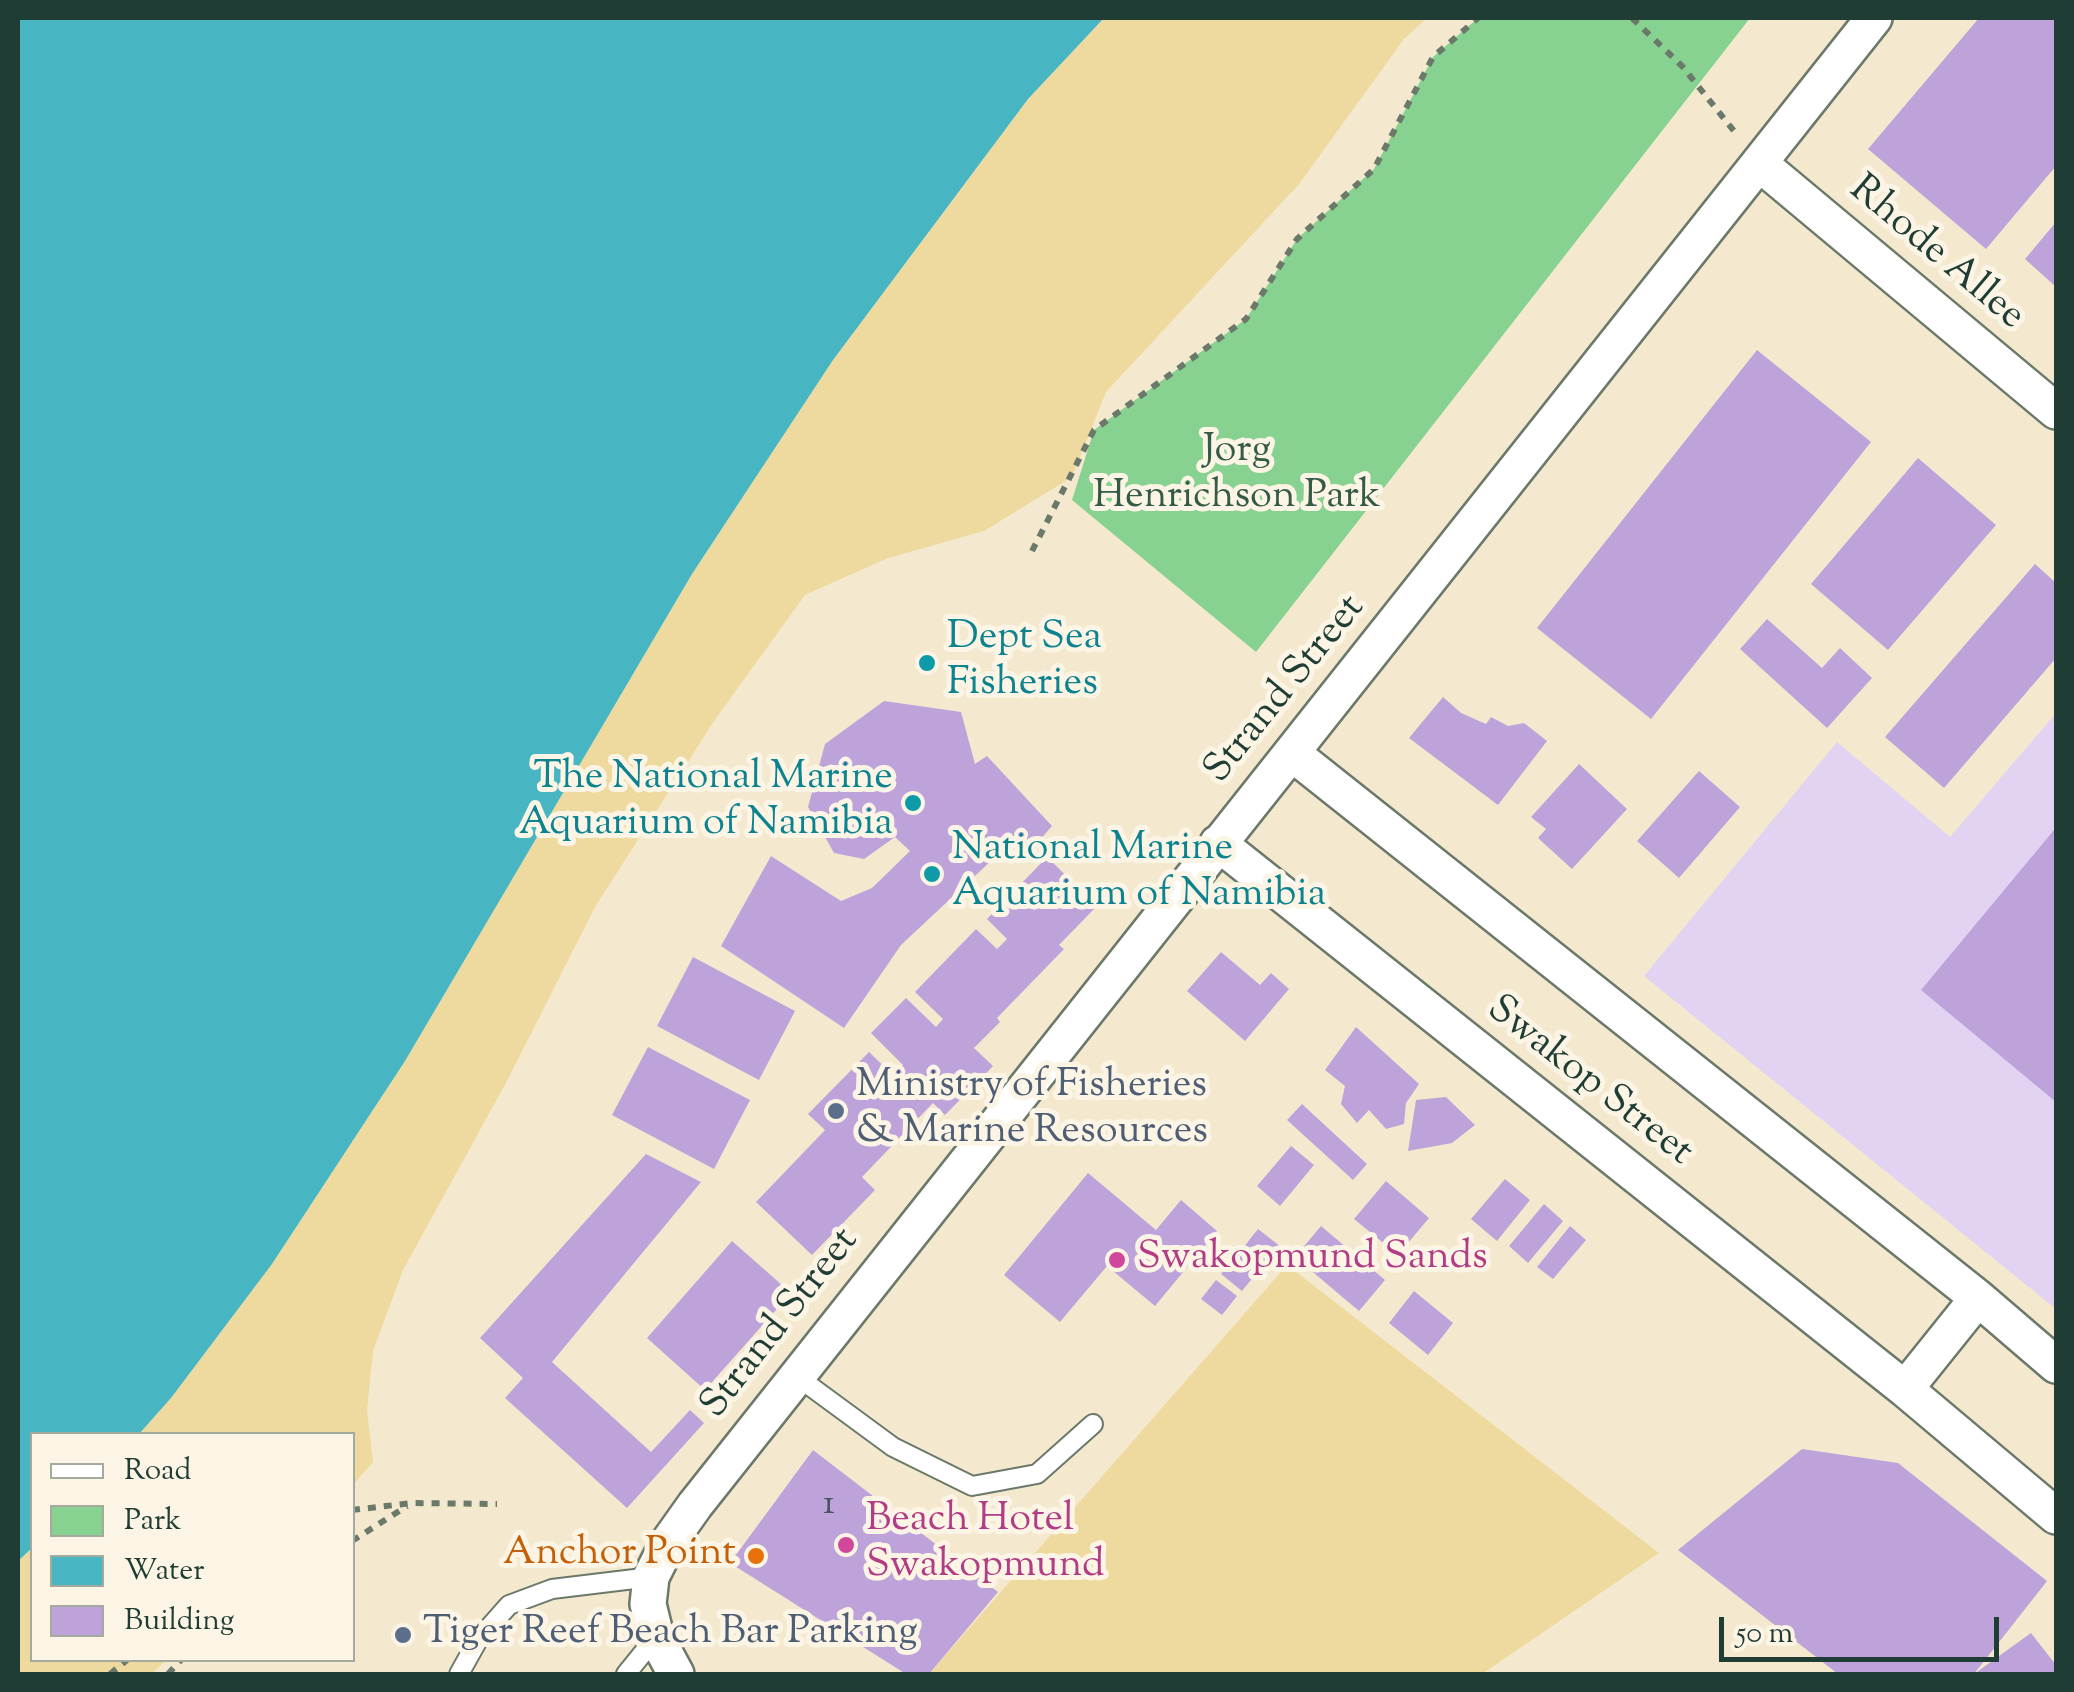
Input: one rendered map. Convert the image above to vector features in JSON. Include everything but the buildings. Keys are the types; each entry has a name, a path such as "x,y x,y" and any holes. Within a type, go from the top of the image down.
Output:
{"street":[{"name":"Strand Street","path":"651,1577 668,1543 795,1375 1874,18"},
{"name":"Rhode Allee","path":"1759,163 2056,412"},
{"name":"Swakop Street","path":"1292,754 1978,1298 2056,1366"},
{"name":"Swakop Street","path":"1218,843 1905,1389 2056,1516"},
{"path":"1905,1389 1978,1298"},
{"path":"651,1577 648,1604 656,1637 676,1674"}],"lane":[{"path":"795,1375 893,1447 972,1486 1037,1474 1093,1424"},
{"path":"458,1674 478,1640 509,1605 552,1589 651,1577"},
{"path":"626,1674 656,1637"}],"path":[{"path":"1032,551 1094,430 1246,319 1297,239 1374,169 1434,57 1478,18"},
{"path":"1632,18 1682,66 1759,163"},
{"path":"355,1510 412,1502 497,1504"},
{"path":"355,1539 412,1502"}],"shaded area":[{"path":"2056,713 2056,1309 1644,976 1837,742 1950,837"}],"green space":[{"name":"Jorg Henrichson Park","path":"1478,18 1750,18 1256,652 1072,500 1094,430 1246,319 1297,239 1374,169 1433,57"}],"sand":[{"path":"1104,18 1427,18 1404,39 1299,184 1106,392 1072,477 984,531 888,558 805,595 714,721 595,907 508,1079 403,1270 373,1351 367,1410 373,1462 355,1483 355,1432 141,1432 272,1264 405,1061 692,574 833,360 1028,99"},
{"path":"1287,1265 1659,1553 1482,1674 929,1674"},
{"path":"30,1550 30,1662 164,1662 152,1674 18,1674 18,1561"}],"water":[{"path":"18,18 1104,18 1028,99 833,360 692,574 405,1061 272,1264 171,1398 141,1432 30,1432 30,1550 18,1561"}],"place":[{"name":"Dept Sea Fisheries","path":"927,663"},
{"name":"The National Marine Aquarium of Namibia","path":"913,803"},
{"name":"National Marine Aquarium of Namibia","path":"932,874"},
{"name":"Ministry of Fisheries & Marine Resources","path":"836,1111"},
{"name":"Swakopmund Sands","path":"1117,1260"},
{"name":"Beach Hotel Swakopmund","path":"846,1545"},
{"name":"Anchor Point","path":"756,1556"},
{"name":"Tiger Reef Beach Bar Parking","path":"403,1635"}]}
